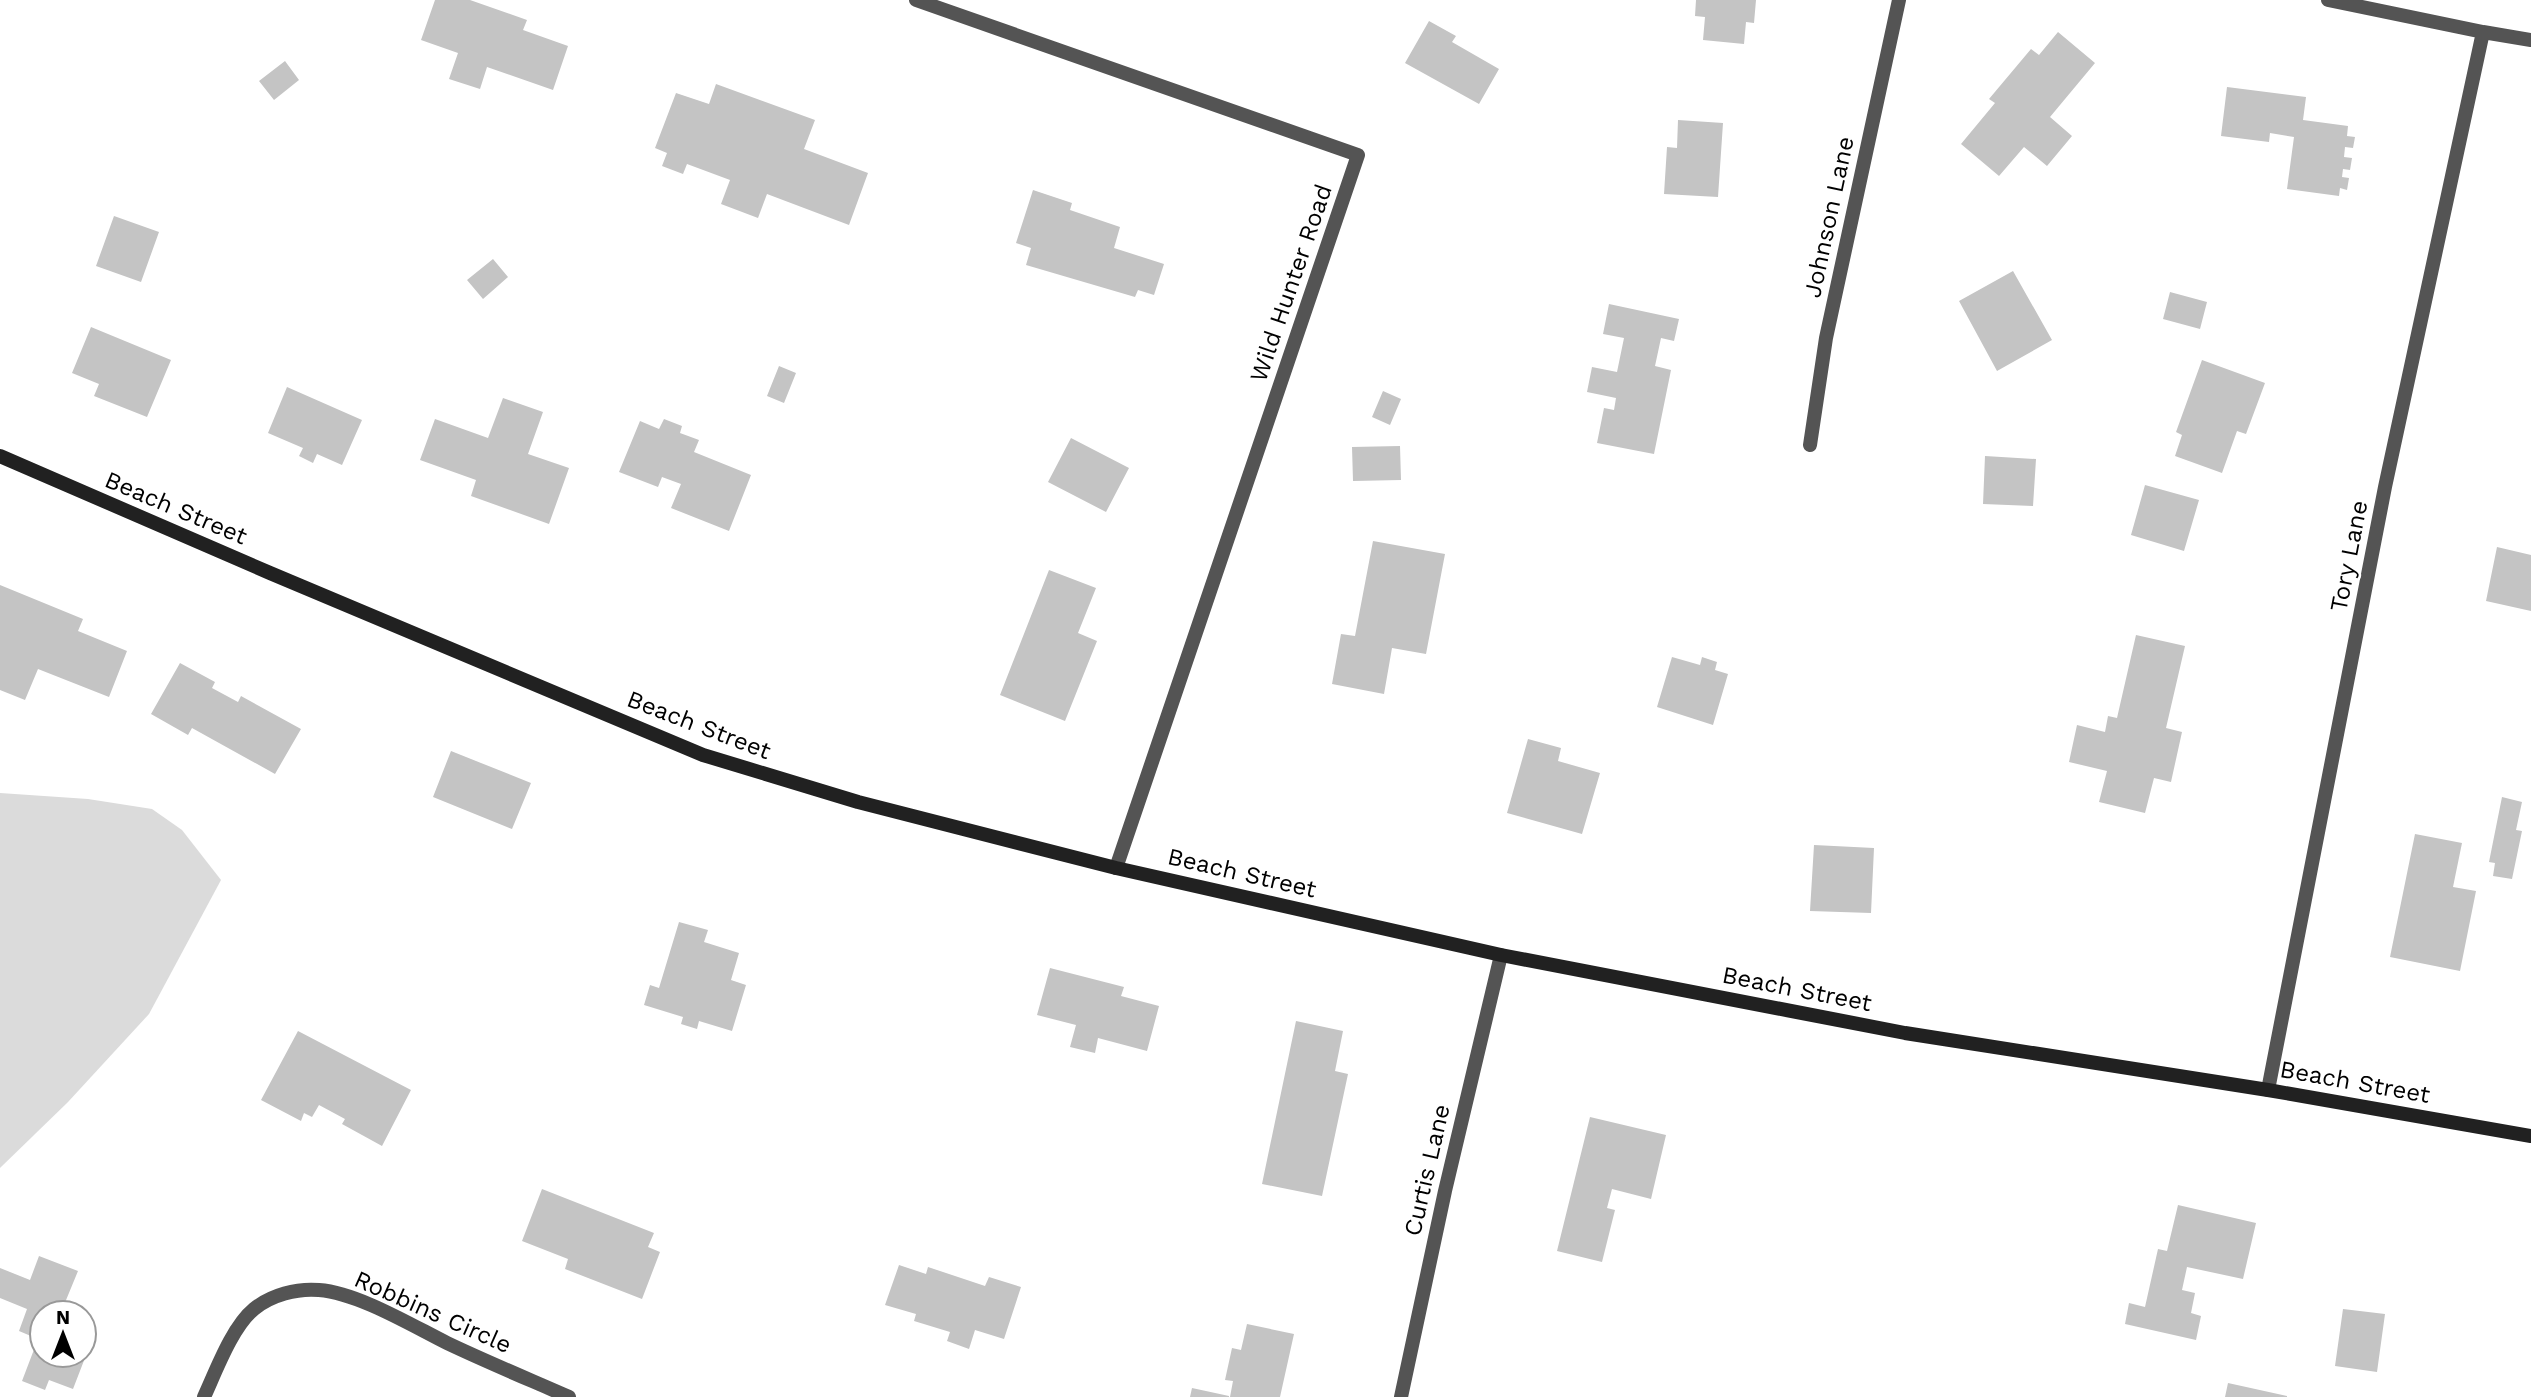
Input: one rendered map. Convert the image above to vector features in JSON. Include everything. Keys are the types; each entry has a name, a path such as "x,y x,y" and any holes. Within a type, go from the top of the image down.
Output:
{"street":[{"name":"Wild Hunter Road","path":"916,0 1358,155 1116,868"},
{"name":"Johnson Lane","path":"1810,445 1826,338 1899,0"},
{"path":"2328,0 2483,33 2531,40"},
{"name":"Tory Lane","path":"2268,1090 2385,487 2483,33"},
{"name":"Beach Street","path":"0,456 703,755 858,802 1116,868 1501,955 1905,1034 2268,1090 2531,1136"},
{"name":"Curtis Lane","path":"1401,1397 1445,1191 1501,955"},
{"name":"Robbins Circle","path":"204,1397 241,1324 253,1309 272,1298 295,1290 320,1290 376,1308 569,1397"}],"shaded area":[{"path":"0,793 88,799 152,809 182,830 221,880 149,1014 68,1102 0,1168"}],"building":[{"path":"435,0 470,0 527,20 523,30 568,46 553,90 487,67 480,89 449,79 458,53 421,40"},
{"path":"1696,0 1756,0 1754,23 1746,22 1744,44 1703,40 1705,17 1695,16"},
{"path":"1429,21 1456,36 1452,42 1499,69 1479,104 1405,63"},
{"path":"2058,32 2095,63 2050,117 2072,136 2047,166 2024,147 1999,176 1961,144 1995,103 1989,99 2031,49 2039,55"},
{"path":"285,61 299,80 274,100 259,81"},
{"path":"716,84 815,120 804,149 868,173 849,225 767,194 758,218 721,204 730,180 687,164 683,174 662,166 667,153 655,148 676,93 709,104"},
{"path":"2227,87 2306,97 2303,120 2348,126 2347,136 2355,137 2353,148 2345,147 2344,157 2352,158 2350,170 2343,169 2342,177 2349,178 2347,190 2340,188 2339,196 2287,189 2294,137 2270,133 2269,142 2221,136"},
{"path":"1678,120 1723,123 1718,197 1664,194 1667,147 1677,148"},
{"path":"1033,190 1072,203 1070,210 1120,227 1114,248 1164,264 1154,295 1138,290 1135,297 1026,265 1031,248 1016,243"},
{"path":"114,216 159,232 141,282 96,266"},
{"path":"493,259 508,277 483,299 467,280"},
{"path":"2013,271 2052,340 1997,371 1959,301"},
{"path":"2170,292 2207,302 2200,329 2163,319"},
{"path":"1609,304 1679,319 1674,341 1661,338 1655,366 1671,370 1654,454 1597,443 1604,408 1614,410 1616,398 1587,392 1592,367 1617,372 1624,338 1603,334"},
{"path":"91,327 171,360 147,417 94,396 99,384 72,373"},
{"path":"2202,360 2265,383 2246,434 2237,431 2222,473 2175,456 2182,435 2176,432"},
{"path":"779,366 796,373 784,403 767,396"},
{"path":"287,387 362,420 342,465 317,454 313,463 299,456 303,448 268,433"},
{"path":"1383,391 1401,399 1390,425 1372,417"},
{"path":"503,398 543,412 528,454 569,468 549,524 471,496 476,480 420,460 435,419 488,438"},
{"path":"664,419 682,426 680,433 699,440 694,452 751,475 729,531 671,508 681,484 662,477 658,487 619,472 640,421 659,429"},
{"path":"1071,438 1129,468 1106,512 1048,482"},
{"path":"1400,446 1401,480 1353,481 1352,447"},
{"path":"1985,456 2036,459 2033,506 1983,504"},
{"path":"2145,485 2199,500 2184,551 2131,535"},
{"path":"1373,541 1445,554 1426,654 1392,648 1384,694 1332,684 1341,634 1355,636"},
{"path":"2497,547 2531,555 2531,611 2486,601"},
{"path":"1049,570 1096,588 1078,633 1097,641 1065,721 1000,695"},
{"path":"0,585 83,619 78,631 127,651 109,697 38,669 25,700 0,690"},
{"path":"2136,635 2185,646 2166,728 2182,732 2171,782 2154,778 2145,813 2099,802 2107,771 2069,762 2077,725 2105,732 2108,716 2117,718"},
{"path":"1672,657 1700,665 1702,657 1717,662 1715,670 1728,674 1713,725 1657,707"},
{"path":"180,663 215,682 212,688 238,702 241,696 301,729 275,774 192,728 188,735 151,714"},
{"path":"1528,739 1561,748 1558,761 1600,773 1582,834 1507,813"},
{"path":"451,751 531,783 512,829 433,797"},
{"path":"2502,797 2522,802 2516,830 2522,831 2512,879 2493,876 2495,863 2489,862"},
{"path":"2415,834 2462,843 2453,887 2476,891 2460,971 2390,957"},
{"path":"1814,845 1874,848 1871,913 1810,911"},
{"path":"679,922 708,930 704,942 739,953 731,980 746,985 732,1031 699,1021 697,1029 681,1024 683,1017 644,1005 650,985 659,988"},
{"path":"1050,968 1124,987 1121,996 1159,1006 1147,1051 1098,1038 1095,1053 1070,1047 1076,1025 1037,1015"},
{"path":"1296,1021 1343,1031 1335,1071 1348,1074 1322,1196 1262,1184"},
{"path":"298,1031 411,1090 382,1146 342,1124 345,1119 319,1105 312,1117 304,1113 301,1121 261,1100"},
{"path":"1590,1117 1666,1135 1651,1199 1612,1189 1607,1208 1615,1210 1602,1262 1557,1251"},
{"path":"542,1189 654,1233 648,1247 660,1252 642,1299 565,1269 568,1259 522,1241"},
{"path":"2178,1205 2256,1223 2243,1279 2187,1267 2182,1290 2195,1293 2191,1313 2201,1316 2196,1340 2125,1324 2129,1303 2145,1307 2158,1249 2167,1251"},
{"path":"39,1256 78,1271 66,1299 28,1299 28,1335 19,1331 27,1309 0,1298 0,1268 30,1280"},
{"path":"899,1265 926,1274 928,1267 985,1286 989,1277 1021,1287 1004,1339 975,1330 969,1349 947,1341 950,1332 914,1321 916,1314 885,1305"},
{"path":"2343,1309 2385,1314 2377,1372 2335,1366"},
{"path":"1247,1324 1294,1334 1280,1397 1230,1397 1233,1381 1225,1380 1232,1348 1241,1350"},
{"path":"28,1365 28,1369 81,1369 73,1389 49,1380 45,1390 22,1381"},
{"path":"2228,1383 2287,1396 2287,1397 2225,1397"},
{"path":"1192,1388 1229,1396 1229,1397 1190,1397"}]}
